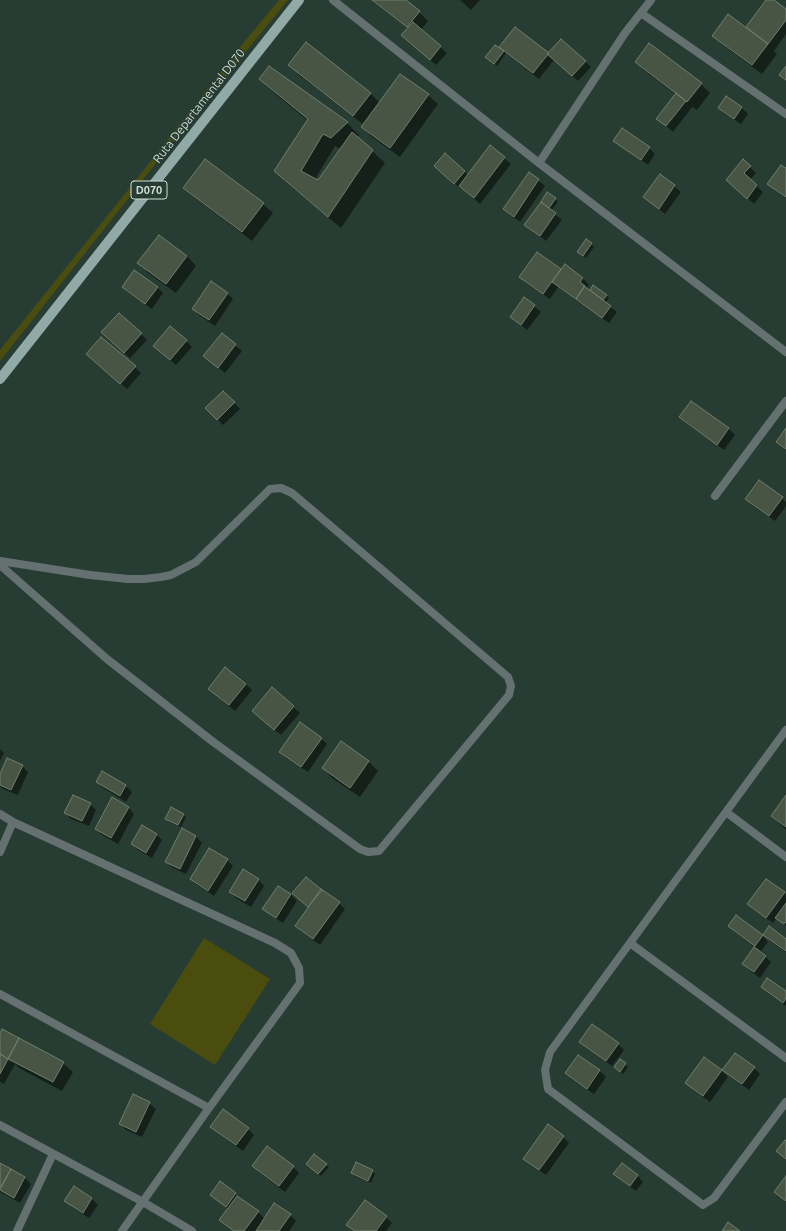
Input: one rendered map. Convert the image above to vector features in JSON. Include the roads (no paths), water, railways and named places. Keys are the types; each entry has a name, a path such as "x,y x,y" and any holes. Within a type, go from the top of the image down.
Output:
{"main road":[{"name":"Ruta Departamental D070","path":"0,380 299,0"}],"street":[{"path":"333,0 539,163 786,352"},
{"path":"539,163 625,33 650,0"},
{"path":"641,13 786,114"},
{"path":"715,496 786,401"},
{"path":"0,561 90,575 128,579 144,579 171,575 196,562 270,489 281,488 292,493 508,676 511,686 509,695 379,851 368,852 360,849 212,742 107,658 0,565"},
{"path":"786,730 550,1052 545,1070 548,1089 703,1205 714,1198 786,1102"},
{"path":"726,812 786,857"},
{"path":"0,814 13,822 275,943 291,954 299,968 300,983 122,1231"},
{"path":"0,852 13,822"},
{"path":"630,942 786,1058"},
{"path":"0,994 209,1108"},
{"path":"0,1125 143,1202 192,1231"},
{"path":"17,1231 53,1154"}]}
